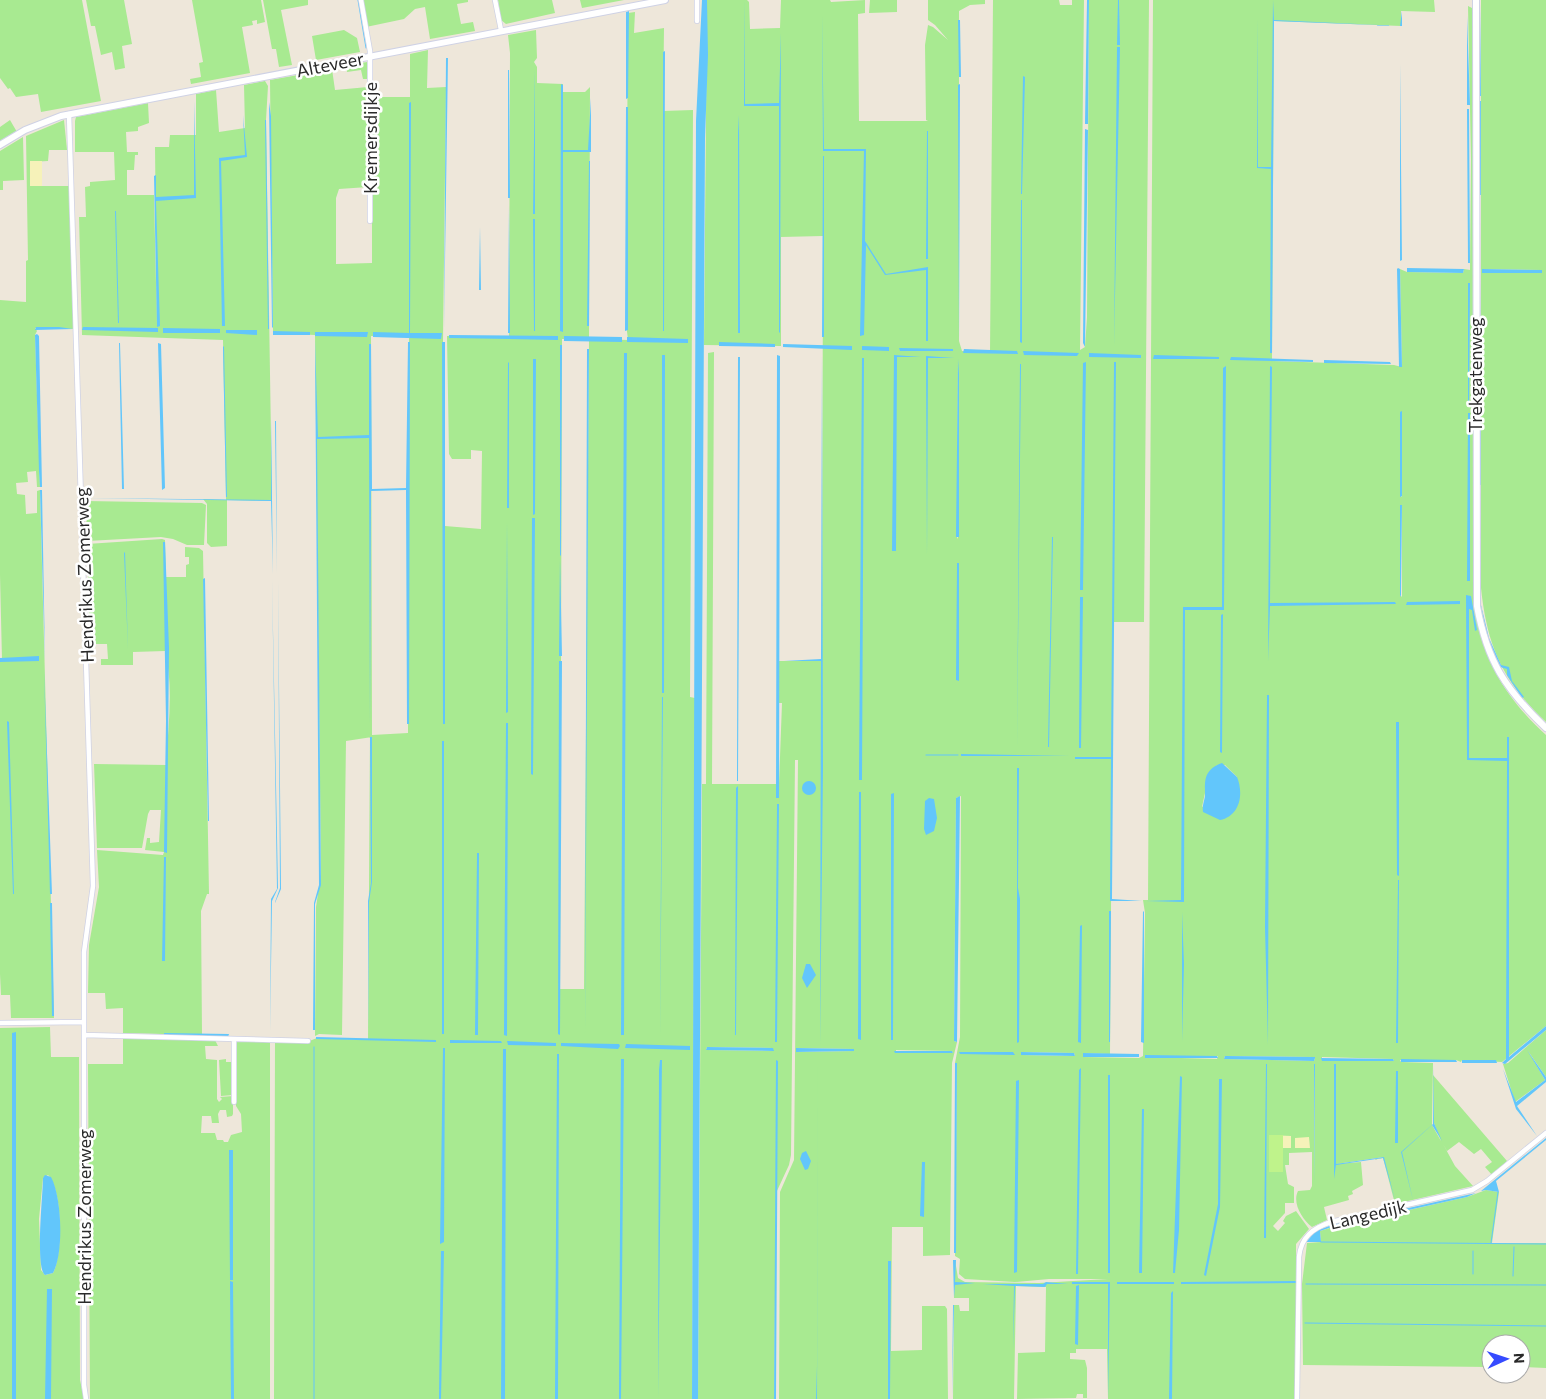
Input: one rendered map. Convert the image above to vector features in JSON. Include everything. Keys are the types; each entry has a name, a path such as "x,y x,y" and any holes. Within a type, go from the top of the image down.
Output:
{"street":[{"name":"Kremersdijkje","path":"361,0 369,56 370,221"},
{"path":"495,0 501,30"},
{"name":"Alteveer","path":"0,145 30,128 69,114 627,4 665,0"},
{"path":"697,0 697,21"},
{"name":"Trekgatenweg","path":"1476,0 1477,606 1484,636 1504,681 1513,695 1546,728"},
{"name":"Hendrikus Zomerweg","path":"69,114 93,886 84,943 84,1385 86,1399"},
{"path":"0,1023 84,1022"},
{"path":"84,1035 308,1041"},
{"path":"234,1039 234,1102"},
{"name":"Langedijk","path":"1297,1399 1299,1257 1302,1244 1309,1233 1318,1226 1331,1222 1472,1190 1488,1181 1546,1133"}],"green space":[{"path":"0,0 82,0 101,101 41,112 38,94 16,97 10,88 8,89 0,78"},
{"path":"86,0 124,0 132,44 122,46 125,68 115,70 112,52 101,55 95,26 91,26"},
{"path":"192,0 261,0 265,22 257,24 257,20 252,21 253,25 242,27 250,73 191,84 190,79 201,77 199,63 203,62"},
{"path":"263,0 308,0 308,5 281,10 292,65 279,67 276,49 272,49"},
{"path":"361,0 468,0 468,2 457,4 461,24 473,22 475,31 430,39 425,7 415,9 404,19 366,27"},
{"path":"498,0 552,0 555,13 506,24 501,20"},
{"path":"580,0 624,0 582,8"},
{"path":"707,0 747,0 749,2 750,29 780,28 781,0 830,0 831,2 865,0 865,13 858,14 859,121 928,121 926,120 925,45 928,25 948,40 928,20 928,0 985,0 985,4 970,5 959,11 959,341 962,351 990,353 993,0 1059,0 1060,5 1072,5 1072,0 1084,0 1080,350 1085,347 1087,317 1089,0 1149,0 1144,622 1113,622 1110,1054 1083,1053 1083,1057 1139,1058 1143,1056 1145,913 1143,900 1148,900 1153,0 1434,0 1435,12 1401,11 1401,26 1274,21 1272,361 1394,365 1402,367 1400,269 1407,272 1463,273 1464,269 1470,270 1471,159 1468,6 1474,9 1476,616 1486,651 1501,681 1510,696 1546,735 1546,1026 1502,1062 1400,1060 1401,1062 1433,1063 1432,1125 1441,1141 1434,1123 1433,1075 1507,1161 1492,1175 1485,1167 1492,1162 1481,1149 1474,1154 1459,1142 1447,1151 1443,1144 1455,1166 1473,1186 1395,1204 1383,1158 1373,1160 1384,1157 1336,1164 1361,1162 1363,1185 1352,1191 1353,1194 1348,1196 1349,1200 1324,1207 1327,1220 1312,1227 1299,1210 1296,1196 1298,1191 1310,1190 1312,1186 1312,1152 1289,1153 1289,1165 1285,1165 1288,1184 1294,1187 1294,1203 1285,1203 1285,1213 1273,1226 1278,1231 1285,1223 1283,1221 1286,1216 1296,1211 1309,1229 1296,1244 1296,1399 1108,1399 1107,1349 1076,1349 1076,1353 1070,1353 1070,1359 1085,1360 1087,1368 1087,1398 1083,1398 1083,1394 1077,1394 1076,1398 1017,1399 1018,1353 1045,1352 1046,1287 1016,1286 1014,1399 953,1399 954,1305 959,1305 960,1311 969,1311 969,1298 954,1298 955,1260 958,1278 965,1282 1039,1283 1108,1279 1049,1279 1015,1282 965,1279 959,1274 960,1259 955,1256 957,1064 955,1063 960,1037 961,796 956,798 954,1041 957,1042 952,1063 950,1255 923,1256 923,1227 892,1227 891,1351 922,1350 922,1306 945,1306 947,1309 948,1399 779,1399 780,1192 794,1160 798,760 795,760 791,1155 789,1165 776,1193 774,1399 698,1399 702,784 706,784 708,353 714,352 712,784 779,784 782,703 778,703 779,661 822,661 823,236 781,237 781,346 704,345","holes":["958,359 958,539 957,537","1400,412 1402,412 1401,497","1400,505 1402,505 1402,597 1400,595","1217,765 1225,765 1237,777 1202,807 1205,793","707,1047 773,1048 773,1051 706,1050","797,1048 854,1049 854,1051 796,1052","896,1050 952,1051 953,1053 896,1053","1022,1052 1074,1053 1075,1056 1021,1055","1218,1056 1217,1059 1145,1057","1225,1056 1314,1057 1314,1061 1224,1059","1322,1057 1393,1059 1394,1061 1322,1061","1315,1064 1314,1177 1314,1065"]},
{"path":"870,0 897,0 897,12 869,13"},
{"path":"1481,0 1546,0 1546,722 1519,692 1500,662 1488,628 1481,588","holes":["1482,269 1542,270 1542,273 1482,273"]},
{"path":"635,12 634,33 664,28 663,111 693,110 690,697 695,698 692,1399 274,1399 275,1041 307,1042 317,1038 368,1040 370,737 346,741 342,1035 319,1034 315,1036 316,907 321,874 315,335 273,333 270,80 332,69 335,90 368,87 368,187 339,189 336,198 336,264 372,263 372,97 410,97 410,54 428,50 427,88 446,87 443,342 445,526 481,529 482,451 471,450 471,459 452,459 449,454 447,336 509,337 510,53 508,35 536,30 537,58 534,62 537,67 537,83 563,84 563,92 585,92 590,87 589,339 628,340 626,323 628,13","holes":["371,336 409,336 408,733 372,735","562,339 589,340 584,989 560,989"]},
{"path":"344,30 357,38 360,52 316,60 312,36"},
{"path":"367,62 368,79 363,79 361,70 347,72 346,66"},
{"path":"265,81 268,86 266,120 272,501 227,500 227,546 211,547 207,543 207,504 203,499 226,500 223,340 82,335 79,217 86,217 85,187 90,186 90,182 115,180 114,152 75,152 75,121 76,117 148,103 149,123 138,127 138,131 126,132 127,152 138,152 138,155 135,155 134,170 127,170 127,195 154,195 157,327 155,147 169,147 170,135 196,135 196,94 216,90 219,132 245,128 244,85"},
{"path":"10,120 17,132 0,143 0,127"},
{"path":"64,120 67,150 49,150 48,161 30,162 30,186 71,186 75,329 35,328 37,331 35,335 40,487 37,487 36,471 27,472 28,482 16,483 17,494 25,495 26,514 37,513 37,491 40,490 54,1018 11,1018 10,995 1,995 0,974 0,660 2,660 0,575 0,300 26,302 26,261 28,260 26,136"},
{"path":"23,137 24,180 3,181 3,190 0,190 0,151"},
{"path":"86,501 202,503 206,505 204,545 187,545 173,539 161,537 87,541"},
{"path":"165,540 166,577 186,577 186,565 189,564 189,557 185,557 185,547 199,548 203,551 209,894 207,894 201,911 202,1035 123,1033 123,1008 106,1009 105,993 88,993 89,945 99,887 97,850 163,855 164,852 145,850 147,838 150,838 150,843 159,842 161,810 150,810 148,814 142,848 97,848 94,764 166,765 170,693 165,651 133,652 133,665 101,665 101,659 108,659 107,644 90,644 87,544"},
{"path":"50,1027 51,1057 79,1057 80,1380 84,1399 0,1399 0,1028","holes":["48,1175 53,1183 59,1208 59,1252 53,1273 45,1275 41,1270 39,1219 43,1178"]},
{"path":"1546,1030 1546,1077 1528,1051 1545,1080 1515,1102 1503,1064 1508,1063"},
{"path":"123,1038 215,1040 218,1046 205,1046 206,1059 217,1060 217,1099 219,1102 222,1099 220,1097 233,1096 233,1114 227,1117 226,1110 220,1110 218,1114 219,1123 212,1123 211,1116 202,1116 201,1133 215,1133 217,1140 223,1140 224,1142 228,1142 231,1135 242,1132 241,1114 236,1106 236,1040 270,1041 270,1399 90,1399 88,1064 123,1064"},
{"path":"226,1059 226,1062 234,1062 233,1095 221,1096 219,1060"},
{"path":"1269,1135 1283,1135 1283,1172 1269,1172"},
{"path":"1486,1190 1499,1192 1492,1243 1546,1243 1546,1368 1531,1367 1531,1334 1481,1334 1481,1367 1303,1365 1302,1284 1307,1243 1321,1242 1320,1231 1333,1227 1467,1197"}],"sand":[{"path":"30,161 42,161 42,186 30,186"},
{"path":"1269,1135 1291,1136 1291,1148 1283,1148 1283,1172 1269,1172"},
{"path":"1309,1137 1310,1148 1295,1148 1295,1138"}],"water":[{"path":"702,0 707,0 708,55 705,138 698,1399 692,1399 696,121"},
{"path":"744,0 745,104 779,103 781,33 779,333 779,106 744,106"},
{"path":"1087,0 1089,0 1088,124 1085,124"},
{"path":"1119,0 1120,45 1117,45"},
{"path":"1273,0 1274,20 1391,26 1274,21 1272,353 1270,353 1271,169 1257,168 1258,19 1258,167 1271,167"},
{"path":"1478,4 1480,4 1481,96 1479,96"},
{"path":"629,11 628,98 626,99 626,12"},
{"path":"822,15 824,149 866,149 865,241 886,274 928,267 928,341 926,341 926,270 885,275 866,245 864,335 860,336 864,151 823,151"},
{"path":"1467,16 1470,105 1467,105"},
{"path":"958,20 960,20 961,77 959,77"},
{"path":"1117,47 1120,47 1114,346"},
{"path":"665,51 664,331 663,331 663,52"},
{"path":"446,58 448,58 444,329"},
{"path":"1400,64 1402,260 1400,261"},
{"path":"509,70 510,198 508,198"},
{"path":"535,70 535,214 533,214"},
{"path":"1023,76 1025,77 1021,194"},
{"path":"561,84 563,85 563,150 588,150 591,98 591,152 563,152 563,332 560,331"},
{"path":"960,84 959,344 958,85"},
{"path":"194,101 196,198 156,201 160,326 157,327 154,176 156,175 156,197 194,195"},
{"path":"1479,101 1481,101 1481,195 1479,195"},
{"path":"269,102 271,116 273,328 272,327"},
{"path":"411,102 410,333 442,333 441,339 373,337 373,332 409,333 409,103"},
{"path":"626,107 628,107 628,330 625,331"},
{"path":"1467,109 1469,109 1470,263 1468,263"},
{"path":"243,115 247,157 221,161 225,326 222,326 219,158 245,155"},
{"path":"739,115 740,333 738,333 738,133"},
{"path":"266,120 269,329 268,329"},
{"path":"1085,129 1088,130 1085,347 1083,343"},
{"path":"927,131 928,259 926,259"},
{"path":"823,156 824,337 822,337"},
{"path":"589,161 589,326 587,326"},
{"path":"1022,200 1022,343 1020,342"},
{"path":"509,206 510,333 508,333"},
{"path":"116,211 119,323 118,323"},
{"path":"533,219 535,219 535,331 534,331"},
{"path":"480,227 481,290 479,290"},
{"path":"1398,268 1400,269 1402,367 1399,367"},
{"path":"1407,268 1464,269 1463,273 1407,272"},
{"path":"1482,269 1542,270 1542,273 1482,273"},
{"path":"1478,278 1480,278 1481,485 1479,485"},
{"path":"1468,283 1470,283 1469,406 1468,405"},
{"path":"36,327 73,329 35,330"},
{"path":"83,327 158,328 158,332 82,330"},
{"path":"163,328 220,329 220,333 163,333"},
{"path":"226,330 257,330 257,335 226,333"},
{"path":"273,331 310,332 310,335 273,335"},
{"path":"315,332 368,332 367,337 315,336"},
{"path":"35,335 39,336 42,487 40,487 39,471"},
{"path":"449,335 558,336 558,340 449,338"},
{"path":"564,336 622,337 622,342 564,341"},
{"path":"627,337 688,339 688,343 627,342"},
{"path":"315,340 318,437 369,435 369,344 371,344 372,489 406,488 408,342 410,342 409,724 407,724 406,490 371,491 370,724 369,438 317,439 321,885 315,904 315,1030 313,1030 314,903 319,885"},
{"path":"442,342 445,342 445,724 443,724"},
{"path":"719,342 775,344 775,347 719,346"},
{"path":"120,343 124,489 122,489"},
{"path":"158,343 161,344 165,488 162,490"},
{"path":"783,344 852,346 852,350 783,347"},
{"path":"560,345 562,345 561,556 560,555"},
{"path":"224,346 227,497 223,347"},
{"path":"862,346 889,347 889,351 862,350"},
{"path":"899,348 953,349 953,351 900,351"},
{"path":"587,349 589,349 585,1033"},
{"path":"964,349 1017,351 1018,354 963,353"},
{"path":"1023,351 1079,353 1077,356 1024,355"},
{"path":"822,352 823,768 820,1045 821,661 784,661 821,659"},
{"path":"624,353 627,353 624,1035 621,1035"},
{"path":"1089,353 1141,355 1141,358 1089,357"},
{"path":"662,355 665,355 664,693 662,693"},
{"path":"777,355 780,356 779,798 776,798"},
{"path":"894,355 921,357 897,357 896,551 892,551"},
{"path":"1154,355 1219,357 1219,359 1153,359"},
{"path":"926,356 954,358 928,358 927,555"},
{"path":"738,357 740,357 737,781"},
{"path":"1231,357 1313,360 1313,362 1230,360"},
{"path":"862,358 864,358 862,780 859,780"},
{"path":"533,359 536,359 535,514 533,515"},
{"path":"958,359 959,537 956,537"},
{"path":"1324,360 1390,362 1391,364 1324,363"},
{"path":"508,362 509,508 507,508"},
{"path":"1086,362 1083,590 1080,590 1083,363"},
{"path":"1114,362 1116,362 1112,899 1142,901 1110,901 1111,759 1075,759 1075,757 1111,757"},
{"path":"1020,364 1021,364 1017,745"},
{"path":"1226,366 1224,610 1185,610 1184,902 1146,901 1181,900 1183,607 1222,607 1223,368"},
{"path":"1270,366 1272,367 1270,603 1395,602 1396,604 1270,606 1268,661"},
{"path":"1402,411 1402,496 1400,497 1400,412"},
{"path":"1468,413 1470,413 1470,581 1467,581"},
{"path":"271,420 273,575 271,501 86,498 271,500"},
{"path":"275,421 276,421 277,573"},
{"path":"40,490 42,490 45,661"},
{"path":"1400,505 1402,505 1401,597 1400,595"},
{"path":"532,518 535,518 533,775 531,774"},
{"path":"507,522 508,712 506,713"},
{"path":"1052,537 1053,537 1048,747"},
{"path":"163,542 165,542 169,648 167,853 164,852 166,721"},
{"path":"125,552 128,649 124,553"},
{"path":"560,559 562,656 559,656"},
{"path":"957,563 959,563 959,681 956,680"},
{"path":"205,578 209,821 203,579"},
{"path":"272,578 278,888 272,901 270,1033 271,899 277,889"},
{"path":"278,580 281,889 275,903 280,888"},
{"path":"1466,595 1471,596 1477,630 1475,631 1472,610 1469,609 1469,758 1507,758 1507,737 1509,737 1509,1057 1546,1026 1546,1030 1505,1064 1502,1063 1506,1059 1507,761 1467,760"},
{"path":"1080,597 1083,597 1081,748 1079,748"},
{"path":"1479,597 1489,638 1501,665 1509,667 1512,681 1524,697 1522,698 1507,675 1507,669 1500,667 1489,645"},
{"path":"1460,601 1460,604 1406,605 1407,602"},
{"path":"1223,614 1222,753 1220,752 1221,615"},
{"path":"39,656 39,661 0,662 0,658"},
{"path":"559,661 562,661 560,1035 558,1034"},
{"path":"44,669 52,894 50,894"},
{"path":"1267,695 1269,695 1268,1045 1265,927"},
{"path":"662,697 663,697 660,1037"},
{"path":"7,721 9,722 14,894 13,894"},
{"path":"1396,722 1399,722 1399,876 1397,875"},
{"path":"506,723 508,723 507,1036 504,1035"},
{"path":"370,737 372,737 372,882 369,902 369,1029 368,901 371,883"},
{"path":"442,741 444,741 444,1034 442,1034"},
{"path":"961,754 1070,756 961,756"},
{"path":"1222,763 1237,777 1240,797 1239,803 1232,814 1220,820 1203,812 1203,808 1206,776 1211,769"},
{"path":"1017,768 1019,768 1018,888 1020,899 1019,1042 1017,1043"},
{"path":"809,781 814,783 816,788 814,793 809,795 804,793 802,788 804,783"},
{"path":"738,786 736,1035 735,1035 736,788"},
{"path":"859,792 861,792 861,1040 858,1039"},
{"path":"894,793 893,1040 891,1040 891,794"},
{"path":"960,796 957,1042 954,1041 956,798"},
{"path":"929,798 934,799 937,818 934,831 926,835 924,829 925,801"},
{"path":"777,804 779,804 777,1042 775,1042"},
{"path":"477,853 479,853 478,1035 475,1035"},
{"path":"164,857 166,857 165,961 162,961"},
{"path":"1398,880 1398,1043 1396,1043"},
{"path":"50,903 52,903 54,1016 52,1016"},
{"path":"1109,911 1111,911 1110,1042 1109,1042"},
{"path":"1144,912 1144,1043 1141,1042"},
{"path":"1182,912 1184,964 1182,1042"},
{"path":"1082,925 1081,1043 1078,1042 1080,926"},
{"path":"806,964 810,964 816,975 807,988 802,978"},
{"path":"16,1032 16,1399 12,1399 12,1033"},
{"path":"164,1033 229,1034 228,1037 164,1035"},
{"path":"316,1037 436,1040 436,1042 316,1039"},
{"path":"450,1040 501,1041 502,1043 450,1043"},
{"path":"507,1041 556,1043 556,1046 508,1045"},
{"path":"561,1043 619,1044 620,1046 618,1049 561,1046"},
{"path":"626,1044 690,1046 690,1050 625,1048"},
{"path":"707,1047 773,1048 774,1051 706,1050"},
{"path":"443,1048 445,1048 444,1242 440,1244"},
{"path":"796,1048 854,1049 854,1051 796,1052"},
{"path":"503,1049 506,1049 505,1399 501,1399"},
{"path":"1527,1050 1546,1077 1546,1082 1517,1106 1537,1136 1516,1109 1503,1069 1516,1102 1545,1080"},
{"path":"894,1051 952,1051 953,1053 895,1053"},
{"path":"959,1052 1013,1052 1015,1055 960,1054"},
{"path":"1021,1052 1074,1053 1075,1056 1021,1055"},
{"path":"1083,1053 1139,1054 1139,1057 1083,1057"},
{"path":"557,1054 559,1054 558,1399 555,1399"},
{"path":"818,1054 817,1399 816,1399 817,1366"},
{"path":"1145,1055 1217,1056 1218,1058 1145,1058"},
{"path":"1225,1056 1315,1058 1314,1061 1224,1059"},
{"path":"1321,1058 1393,1059 1394,1061 1322,1061"},
{"path":"621,1059 624,1059 621,1399 619,1399"},
{"path":"1401,1059 1456,1060 1457,1062 1401,1062"},
{"path":"660,1060 662,1060 658,1399 659,1070"},
{"path":"776,1060 778,1061 776,1399 774,1399"},
{"path":"1462,1060 1496,1060 1497,1063 1462,1063"},
{"path":"955,1063 957,1063 956,1253 954,1253"},
{"path":"1266,1064 1266,1238 1264,1238"},
{"path":"1314,1064 1315,1064 1314,1184"},
{"path":"1334,1064 1336,1064 1336,1164 1384,1157 1395,1200 1383,1158 1336,1165 1334,1179"},
{"path":"1433,1066 1434,1123 1442,1141 1432,1125 1402,1152 1413,1200 1401,1152 1433,1124"},
{"path":"1081,1068 1078,1274 1076,1274 1079,1070"},
{"path":"1396,1071 1398,1071 1398,1143 1395,1143"},
{"path":"1108,1075 1110,1075 1110,1273 1108,1273"},
{"path":"1180,1076 1182,1077 1179,1230 1175,1273 1173,1273"},
{"path":"1219,1079 1222,1079 1220,1207 1206,1276 1204,1275 1218,1204"},
{"path":"1019,1080 1017,1272 1014,1273 1016,1081"},
{"path":"1142,1109 1144,1109 1142,1273 1139,1273"},
{"path":"1546,1138 1546,1140 1496,1181 1499,1192 1481,1191"},
{"path":"229,1150 233,1150 233,1280 230,1280"},
{"path":"806,1151 811,1161 808,1169 805,1170 800,1159 802,1153"},
{"path":"922,1162 925,1162 924,1217 920,1216"},
{"path":"45,1175 51,1177 58,1198 60,1239 57,1264 53,1273 45,1275 40,1259 40,1230 43,1178"},
{"path":"1476,1193 1467,1197 1332,1227 1320,1231 1321,1242 1306,1242 1316,1231 1332,1225"},
{"path":"441,1251 444,1251 441,1399 439,1399"},
{"path":"953,1260 956,1260 955,1282 975,1283 955,1285 954,1298"},
{"path":"888,1261 891,1261 890,1399 888,1399"},
{"path":"230,1281 233,1282 234,1399 231,1399"},
{"path":"1296,1281 1296,1283 1181,1284 1181,1282"},
{"path":"1046,1282 1068,1284 1047,1284 1045,1287 1015,1286 1013,1349 1014,1286 983,1284 1043,1284"},
{"path":"1072,1282 1110,1282 1108,1399 1108,1284 1072,1284"},
{"path":"1117,1282 1174,1282 1174,1284 1117,1284"},
{"path":"1079,1285 1078,1345 1075,1344 1076,1286"},
{"path":"47,1289 52,1289 51,1399 45,1399"},
{"path":"1173,1291 1172,1399 1169,1399 1171,1293"},
{"path":"953,1305 954,1305 952,1399"}],"waterway":[{"path":"358,0 366,48"},
{"path":"926,755 958,755"},
{"path":"314,1047 314,1399"},
{"path":"1491,1243 1498,1192"},
{"path":"1321,1242 1546,1244"},
{"path":"1513,1276 1514,1247"},
{"path":"1473,1251 1473,1274"},
{"path":"1306,1284 1546,1285"},
{"path":"1305,1323 1546,1326"}]}
